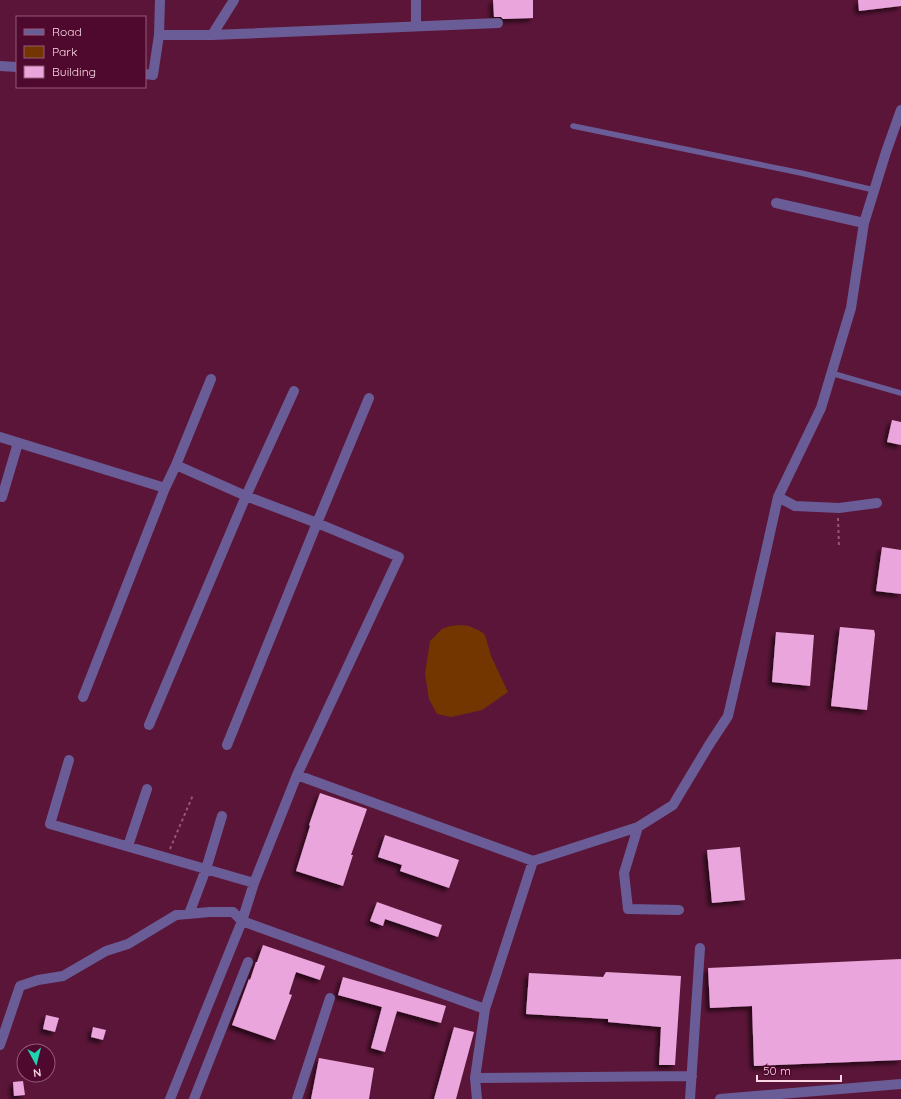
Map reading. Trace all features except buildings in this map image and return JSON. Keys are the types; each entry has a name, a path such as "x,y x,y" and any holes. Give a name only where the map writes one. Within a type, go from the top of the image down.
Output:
{"street":[{"path":"146,74 153,75 159,35 160,0"},
{"path":"212,35 234,0"},
{"path":"416,0 416,26"},
{"path":"159,35 212,35 498,23"},
{"path":"0,66 16,67"},
{"path":"297,775 533,861 638,827 672,805 728,716 778,497 821,408 851,308 864,223 901,110"},
{"path":"776,203 864,223"},
{"path":"83,697 165,488 211,379"},
{"path":"149,725 246,496 294,391"},
{"path":"227,745 317,522 370,398"},
{"path":"0,437 165,488"},
{"path":"2,497 18,443"},
{"path":"170,1099 242,921 254,883 297,775 399,557 317,522 246,496 176,465"},
{"path":"778,497 795,506 838,508 877,503"},
{"path":"69,760 50,824 254,883"},
{"path":"128,846 147,789"},
{"path":"189,914 206,869 222,816"},
{"path":"638,827 624,873 628,909 679,910"},
{"path":"477,1099 475,1078 485,1009 533,861"},
{"path":"0,1044 20,986 38,980 63,976 106,951 128,944 176,915 210,912 233,912 242,921 485,1009"},
{"path":"690,1099 700,948"},
{"path":"194,1099 248,962"},
{"path":"297,1099 330,998"},
{"path":"475,1078 692,1076"},
{"path":"720,1099 901,1084"}],"lane":[{"path":"573,126 801,173 874,190"},
{"path":"831,373 901,393"}],"path":[{"path":"838,508 839,547"},
{"path":"166,858 193,795"}],"green space":[{"path":"460,625 469,626 485,635 491,656 508,692 482,710 451,717 437,714 429,699 425,674 430,641 442,629"}]}
